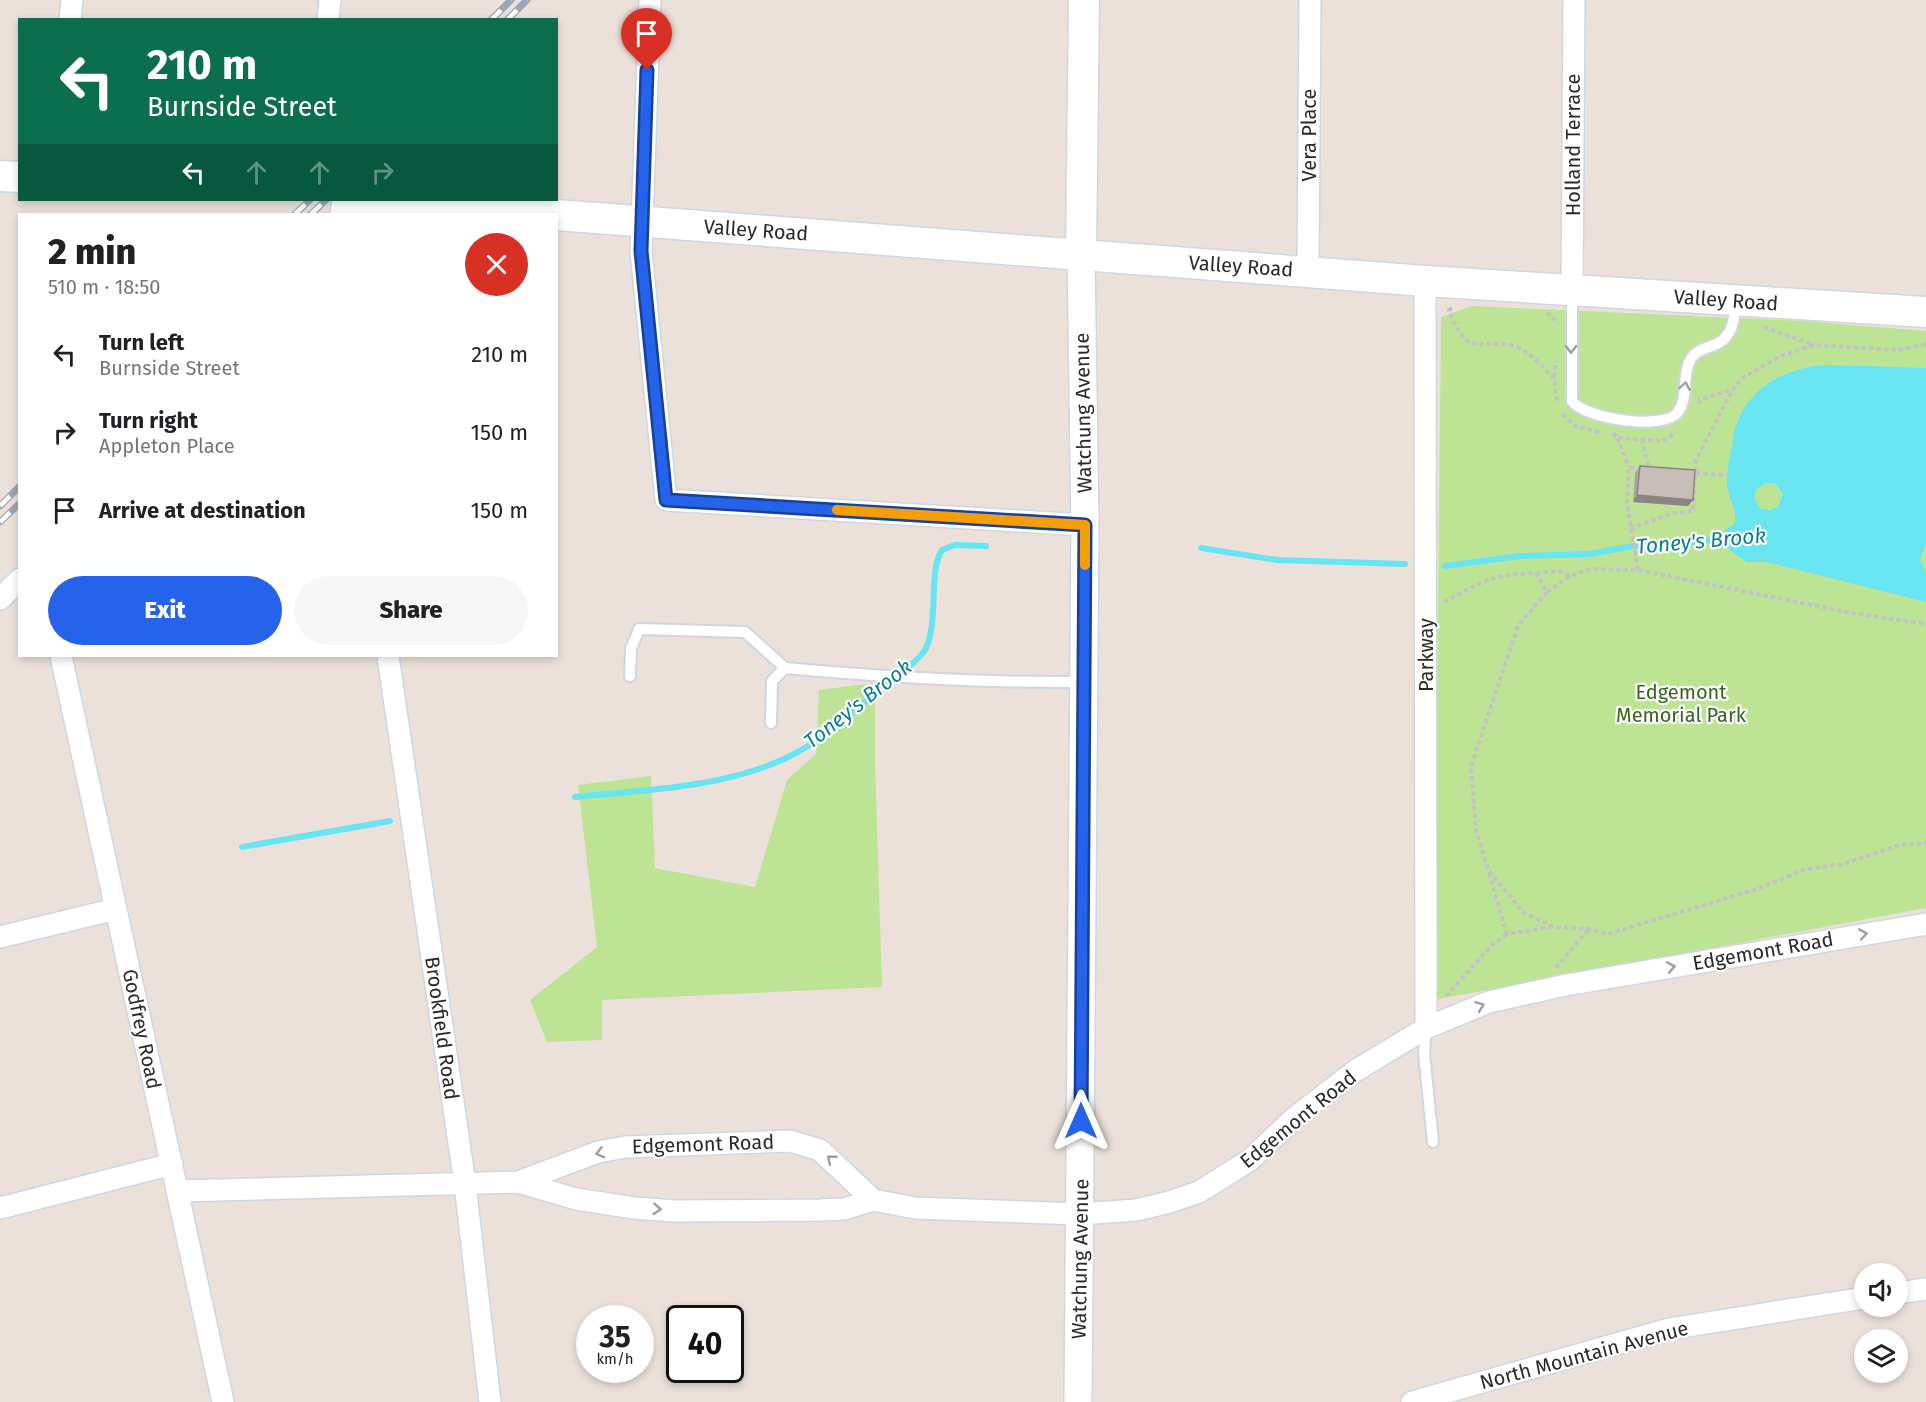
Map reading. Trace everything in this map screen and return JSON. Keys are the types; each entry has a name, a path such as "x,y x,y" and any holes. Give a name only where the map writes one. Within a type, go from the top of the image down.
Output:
{"main road":[{"name":"Watchung Avenue","path":"1080,254 1084,0"},
{"path":"0,176 18,177"},
{"name":"Valley Road","path":"371,201 529,213"},
{"name":"Valley Road","path":"558,215 1308,270 1425,281 1560,298 1734,300 1926,312"}],"street":[{"path":"70,18 72,0"},
{"path":"328,18 330,0"},
{"path":"650,0 641,251 666,500 1085,525"},
{"name":"Vera Place","path":"1308,270 1310,0"},
{"name":"Holland Terrace","path":"1560,298 1574,0"},
{"name":"Watchung Avenue","path":"1078,1402 1085,525 1080,254"},
{"name":"Parkway","path":"1425,281 1426,1028"},
{"path":"0,599 18,581"},
{"name":"Godfrey Road","path":"61,657 224,1402"},
{"name":"Brookfield Road","path":"388,657 465,1184 490,1402"},
{"path":"0,937 116,909"},
{"name":"Edgemont Road","path":"518,1182 576,1199 675,1210 844,1209 873,1200 915,1208 1080,1214 1136,1210 1199,1192 1250,1160 1293,1119 1355,1071 1426,1028 1489,1002 1527,993 1926,924"},
{"name":"Edgemont Road","path":"177,1191 518,1182 598,1152 625,1147 790,1140 806,1144 827,1155 873,1200"},
{"path":"0,1208 172,1164"},
{"path":"1908,1292 1926,1289"},
{"name":"North Mountain Avenue","path":"1412,1402 1669,1329 1854,1300"}],"lane":[{"path":"1560,298 1572,401 1577,408 1600,417 1656,422 1670,420 1681,408 1689,363 1694,355 1721,342 1728,335 1735,319 1734,300"},
{"path":"630,675 631,649 639,629 745,632 785,668 904,678 1083,682"},
{"path":"771,723 772,681 785,668"},
{"path":"1426,1028 1424,1053 1433,1142"}],"path":[{"path":"1557,334 1558,323 1547,313 1560,298"},
{"path":"1758,326 1814,345"},
{"path":"1554,378 1556,356"},
{"path":"1630,528 1674,513 1693,512 1696,460 1733,389"},
{"path":"1700,391 1700,400"},
{"path":"1617,438 1629,467 1627,503 1638,570"},
{"path":"1642,440 1649,469"},
{"path":"1629,467 1661,470"},
{"path":"1684,472 1723,475"},
{"path":"1507,934 1476,830 1471,766 1518,626 1547,592 1570,576 1590,569 1638,570 1852,613 1926,624"},
{"path":"1425,603 1444,602 1481,582 1504,574 1559,571 1570,576"},
{"path":"1536,573 1547,592"},
{"path":"1446,996 1492,945 1507,934 1554,927 1589,929 1607,934 1754,890 1803,870 1842,864 1901,845 1926,843"},
{"path":"1488,870 1524,913 1554,927"},
{"path":"1555,969 1589,929"}],"green space":[{"name":"Edgemont Memorial Park","path":"1472,306 1803,321 1926,331 1926,908 1434,1000 1441,317"},
{"path":"875,683 882,987 602,1000 602,1040 547,1042 530,1000 597,947 578,785 651,776 655,868 755,887 787,780 816,754 819,690"}],"water":[{"path":"1826,365 1926,368 1926,544 1920,559 1926,573 1926,602 1767,562 1747,562 1714,539 1735,523 1727,475 1735,428 1743,411 1751,399 1772,381 1797,370","holes":["1765,483 1775,483 1783,494 1778,507 1771,510 1761,509 1754,498 1756,490"]}],"building":[{"path":"1640,466 1695,470 1693,500 1637,495"}],"waterway":[{"name":"Toney's Brook","path":"1445,566 1520,556 1589,554 1644,544 1681,544 1721,538"},
{"name":"Toney's Brook","path":"575,797 710,782 762,768 799,752 845,719 911,665 926,648 932,624 935,570 942,550 955,545 986,546"},
{"name":"Toney's Brook","path":"1201,548 1277,560 1405,564"},
{"name":"Toney's Brook","path":"242,847 390,821"}],"railway":[{"path":"493,18 511,0"},
{"path":"509,18 527,0"},
{"path":"296,213 309,201"},
{"path":"312,213 325,201"},
{"path":"0,506 18,488"},
{"path":"0,522 18,505"}],"slow traffic":[{"path":"837,510 1085,525 1085,565"}],"route":[{"path":"647,70 641,251 666,500 1085,525 1081,1121"}]}
